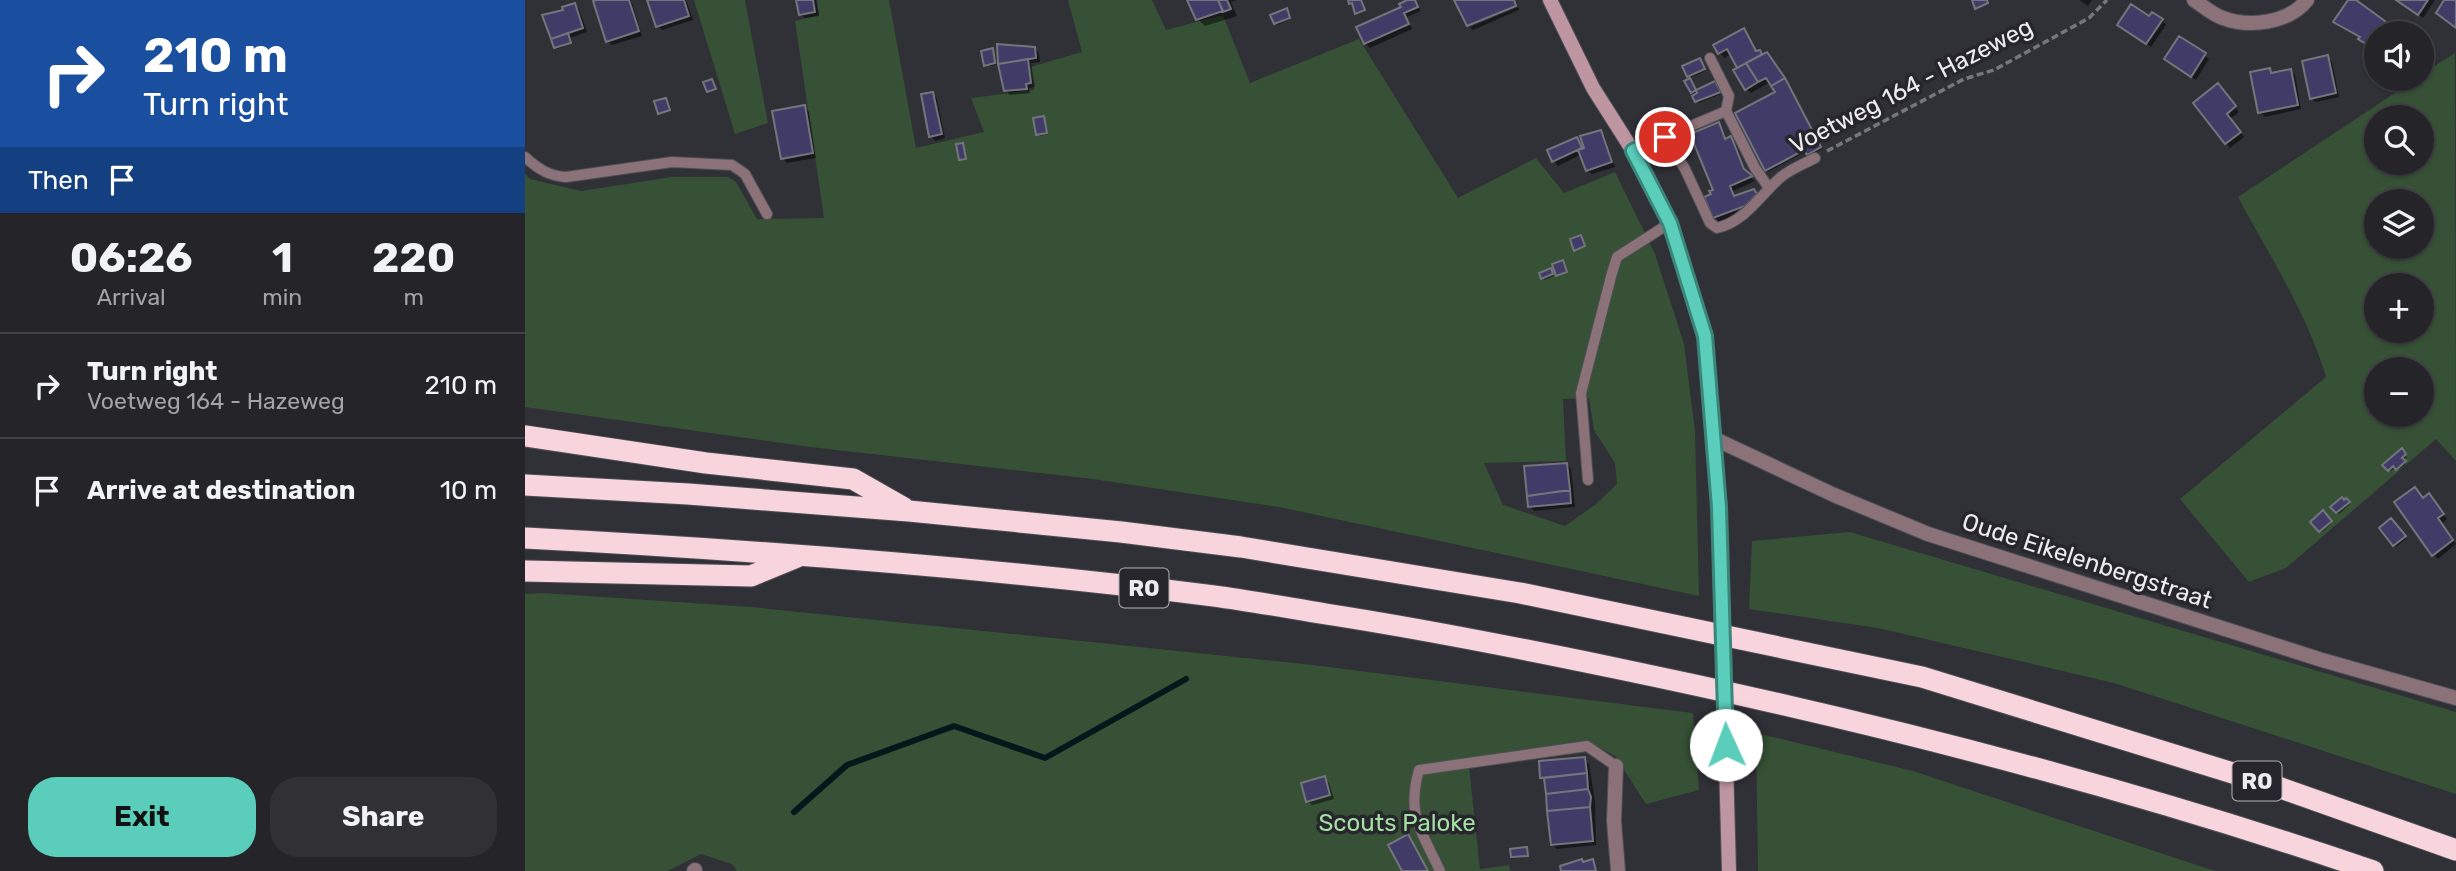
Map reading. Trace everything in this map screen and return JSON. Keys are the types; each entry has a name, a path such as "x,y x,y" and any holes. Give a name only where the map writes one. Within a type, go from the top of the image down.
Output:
{"highway":[{"path":"525,436 706,463 853,480 909,511"},
{"name":"R0","path":"525,485 909,511 1148,535 1520,593 1922,677 2278,787 2456,850"},
{"name":"R0","path":"525,538 802,555 1219,596 1483,640 1736,693 1945,742 2184,811 2370,870"},
{"path":"525,571 751,576 802,555"}],"street":[{"path":"1550,0 1593,88 1633,151 1670,223 1705,336 1719,507 1729,871"},
{"path":"2194,0 2223,18 2255,24 2281,17 2307,0"},
{"name":"Oude Eikelenbergstraat","path":"1715,439 1834,495 1928,534 2322,660 2456,698"},
{"path":"1616,766 1614,821 1618,871"}],"lane":[{"path":"1710,58 1729,96 1725,111 1755,168 1769,188"},
{"path":"1633,151 1725,111"},
{"name":"Voetweg 164 - Hazeweg","path":"1665,137 1685,169 1710,223 1717,228 1729,225 1753,207 1783,175 1815,158"},
{"path":"525,157 553,176 566,177 672,162 732,165 745,174 767,214"},
{"path":"1588,480 1581,393 1614,265 1617,257 1670,223"},
{"path":"1440,871 1413,812 1414,789 1419,770 1587,746 1616,766"}],"path":[{"name":"Voetweg 164 - Hazeweg","path":"1815,158 1901,110 1964,79 1994,70 2089,18 2107,0"}],"green space":[{"path":"694,0 745,0 768,123 735,134"},
{"path":"817,0 889,0 916,148 984,132 971,98 1034,90 1030,67 1082,52 1068,0 1152,0 1166,30 1223,15 1250,83 1359,39 1458,198 1536,158 1564,193 1615,172 1655,254 1684,344 1695,431 1699,596 1279,507 1093,479 810,447 525,407 525,174 530,179 581,191 672,177 728,177 736,182 757,219 824,218 795,21 819,15","holes":["1589,398 1594,430 1615,463 1617,484 1595,505 1565,526 1503,505 1484,463 1566,461 1563,399"]},
{"path":"2455,53 2456,461 2436,439 2286,568 2249,582 2180,499 2326,377 2298,307 2238,197 2364,113 2364,175 2434,175 2434,105 2377,105 2398,91 2434,91 2434,66"},
{"path":"1850,532 2456,712 2456,794 2114,683 1878,628 1749,609 1752,541"},
{"name":"Scouts Paloke","path":"525,594 751,607 1313,665 1693,713 1699,790 1646,804 1615,756 1586,740 1468,758 1480,869 1509,865 1510,871 737,871 732,864 701,854 668,871 525,871"},
{"path":"1756,733 1913,771 2215,871 1758,871"}],"building":[{"path":"629,0 639,31 606,42 593,1"},
{"path":"647,0 684,0 689,16 656,27"},
{"path":"796,0 813,0 815,12 799,15"},
{"path":"1187,0 1218,0 1223,11 1196,20"},
{"path":"1218,0 1227,0 1231,9 1223,12"},
{"path":"1348,0 1361,0 1365,10 1355,14 1352,3 1349,4"},
{"path":"1415,0 1418,7 1404,13 1409,24 1364,44 1356,27 1401,7 1399,4"},
{"path":"1454,0 1514,0 1516,6 1467,26"},
{"path":"1972,0 1987,0 1988,3 1975,9"},
{"path":"2348,0 2356,0 2385,21 2364,21 2364,43 2358,39 2360,37 2333,22"},
{"path":"2396,0 2428,0 2418,15"},
{"path":"2444,0 2456,0 2456,28 2436,13"},
{"path":"575,3 583,28 551,39 542,15 563,10 562,7"},
{"path":"2131,4 2149,16 2152,12 2163,19 2146,44 2117,25"},
{"path":"1287,8 1290,18 1274,24 1270,15"},
{"path":"1744,28 1756,51 1760,50 1762,54 1737,68 1727,49 1718,54 1713,45"},
{"path":"568,33 571,43 554,48 551,39"},
{"path":"2179,36 2206,53 2191,77 2164,59"},
{"path":"997,44 1035,47 1036,58 998,64"},
{"path":"993,48 995,63 984,66 981,51"},
{"path":"1767,52 1785,78 1771,86 1766,78 1758,82 1746,63"},
{"path":"2328,55 2336,93 2310,99 2302,61"},
{"path":"1700,58 1705,69 1687,77 1682,66"},
{"path":"1028,59 1031,83 1026,84 1027,89 1004,91 998,64"},
{"path":"1746,63 1758,82 1745,90 1733,70"},
{"path":"2270,68 2271,73 2291,69 2298,105 2258,113 2250,72"},
{"path":"1690,78 1696,90 1691,93 1684,81"},
{"path":"1785,78 1821,147 1807,155 1804,150 1765,171 1735,113 1775,92 1771,86"},
{"path":"712,79 716,89 707,92 703,82"},
{"path":"1715,81 1721,92 1695,102 1692,96 1697,93 1696,90"},
{"path":"2218,83 2236,106 2227,114 2241,132 2225,144 2193,103"},
{"path":"933,92 942,134 929,137 921,94"},
{"path":"666,98 670,110 658,114 654,101"},
{"path":"805,105 813,153 781,159 772,111"},
{"path":"1044,116 1047,133 1036,135 1033,118"},
{"path":"1719,122 1725,139 1731,136 1744,169 1753,176 1730,186 1734,196 1754,189 1757,194 1745,206 1713,218 1704,197 1713,190 1690,134"},
{"path":"1601,130 1612,162 1586,171 1578,150 1584,148 1580,136"},
{"path":"1577,137 1582,148 1552,162 1547,150"},
{"path":"963,143 966,159 959,160 956,144"},
{"path":"1581,235 1585,246 1574,251 1570,239"},
{"path":"1563,260 1567,272 1556,276 1552,264"},
{"path":"1551,268 1553,274 1541,279 1539,273"},
{"path":"2402,448 2406,454 2402,458 2406,461 2396,470 2393,466 2388,471 2382,465"},
{"path":"1567,463 1570,490 1527,496 1524,466"},
{"path":"2415,487 2423,498 2429,493 2444,514 2438,518 2453,540 2432,556 2394,502"},
{"path":"1570,490 1571,503 1528,507 1527,496"},
{"path":"2342,497 2350,502 2336,513 2330,507"},
{"path":"2323,510 2332,521 2319,532 2310,522"},
{"path":"2391,518 2406,536 2393,546 2379,528"},
{"path":"1585,757 1587,773 1540,778 1539,761"},
{"path":"1587,773 1588,789 1546,794 1544,778"},
{"path":"1325,776 1330,795 1306,802 1301,783"},
{"path":"1588,789 1590,807 1547,811 1546,794"},
{"path":"1590,807 1593,841 1551,845 1547,811"},
{"path":"1408,834 1428,871 1402,871 1388,845"},
{"path":"1527,847 1528,856 1511,857 1510,849"},
{"path":"1582,859 1583,862 1593,859 1596,871 1561,871 1560,866"}],"waterway":[{"path":"794,812 847,765 954,726 1045,758 1186,679"}],"route":[{"path":"1665,137 1633,151 1670,223 1705,336 1719,507 1726,745"}]}
